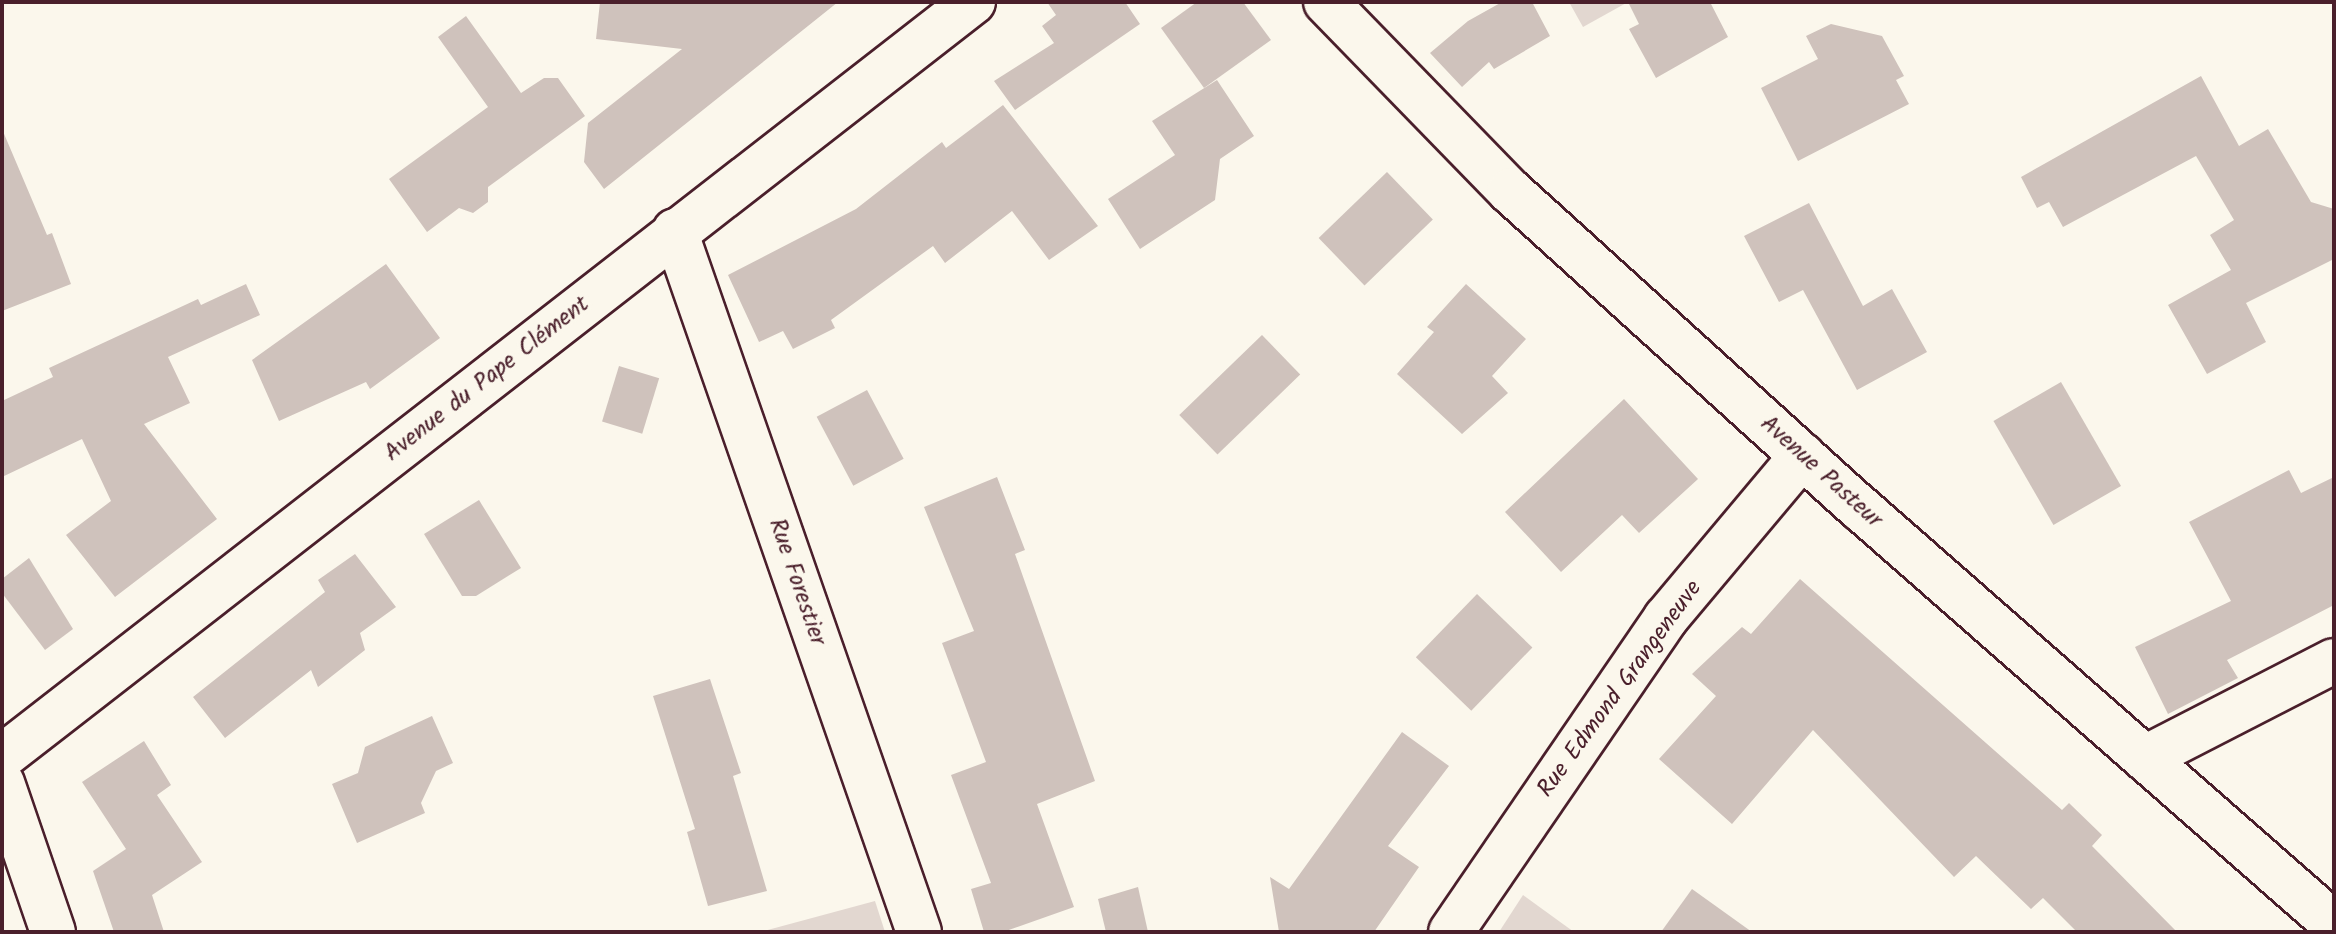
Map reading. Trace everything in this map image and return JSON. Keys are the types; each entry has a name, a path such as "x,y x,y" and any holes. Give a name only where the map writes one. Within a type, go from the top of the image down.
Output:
{"street":[{"name":"Avenue du Pape Clément","path":"2,757 973,2"},
{"name":"Avenue Pasteur","path":"1326,2 1510,191 1802,456 2334,924"},
{"name":"Rue Forestier","path":"675,231 919,932"},
{"name":"Rue Edmond Grangeneuve","path":"1451,932 1666,618 1802,456"},
{"path":"2145,758 2334,661"},
{"path":"2,783 53,932"}],"shaded area":[{"path":"1569,2 1628,2 1583,27"},
{"path":"1523,895 1574,932 1499,932"},
{"path":"875,901 885,932 760,932"}],"building":[{"path":"600,2 838,2 604,189 584,162 588,123 682,49 596,39"},
{"path":"1047,2 1125,2 1140,24 1015,110 994,81 1054,43 1042,26 1056,15"},
{"path":"1197,2 1243,2 1271,40 1204,88 1161,28"},
{"path":"1502,2 1532,2 1550,36 1494,69 1489,62 1462,87 1430,53 1468,21"},
{"path":"1628,2 1710,2 1728,37 1656,78 1629,29 1639,24"},
{"path":"466,16 521,93 544,78 558,78 585,116 488,187 488,202 473,213 459,208 427,232 389,179 488,107 438,37"},
{"path":"1831,24 1882,36 1904,76 1896,80 1909,104 1798,161 1761,88 1818,59 1806,36"},
{"path":"2201,76 2239,146 2268,129 2311,202 2334,209 2334,259 2246,303 2266,342 2207,374 2168,305 2231,270 2210,235 2234,220 2196,156 2063,227 2049,202 2037,208 2021,177"},
{"path":"1217,80 1254,136 1220,159 1215,200 1140,249 1108,199 1175,155 1152,121"},
{"path":"1003,105 1098,226 1049,260 1012,211 945,263 933,246 831,320 835,328 793,349 783,331 759,342 728,275 856,209 942,142 946,148"},
{"path":"2,129 47,235 52,233 71,284 2,311"},
{"path":"1387,172 1433,219 1365,285 1319,238"},
{"path":"1809,203 1863,306 1892,289 1927,352 1857,390 1803,290 1779,302 1744,236"},
{"path":"386,264 440,338 370,389 366,382 279,421 252,360"},
{"path":"246,284 260,315 168,357 190,403 144,424 217,519 115,597 66,535 111,501 82,439 2,477 2,401 53,377 49,368 198,299 201,305"},
{"path":"1466,284 1526,339 1492,376 1508,393 1462,434 1397,374 1434,332 1427,327"},
{"path":"1262,335 1300,375 1217,454 1179,415"},
{"path":"619,366 659,378 642,434 602,421"},
{"path":"2061,382 2121,486 2053,525 1993,421"},
{"path":"867,390 904,459 853,486 817,417"},
{"path":"1624,399 1698,479 1639,533 1622,515 1561,572 1505,512"},
{"path":"2289,470 2301,493 2334,477 2334,605 2227,660 2238,678 2168,714 2135,647 2231,601 2189,522"},
{"path":"997,477 1025,550 1015,554 1095,781 1037,804 1074,907 1003,932 984,932 971,889 991,883 951,775 986,762 942,643 974,631 924,507"},
{"path":"479,500 521,568 476,596 462,596 424,534"},
{"path":"355,554 396,607 360,633 365,650 318,687 311,670 225,738 193,697 325,592 318,580"},
{"path":"29,558 73,629 45,650 2,593 2,579"},
{"path":"1800,579 2062,810 2069,803 2102,835 2092,846 2177,932 2077,932 2043,898 2031,909 1976,856 1954,877 1813,730 1732,824 1659,759 1716,696 1692,674 1742,627 1751,634"},
{"path":"1477,594 1532,647 1471,711 1416,657"},
{"path":"710,679 741,773 733,776 767,891 708,906 687,832 695,829 653,696"},
{"path":"432,716 453,763 436,771 421,803 425,813 357,843 332,784 358,773 365,747"},
{"path":"1402,732 1449,766 1388,846 1419,867 1374,932 1279,932 1270,877 1289,889"},
{"path":"144,741 171,785 157,795 202,862 152,895 164,932 114,932 93,871 126,849 82,782"},
{"path":"1138,887 1148,932 1106,932 1098,899"},
{"path":"1692,889 1752,932 1661,932"}]}
